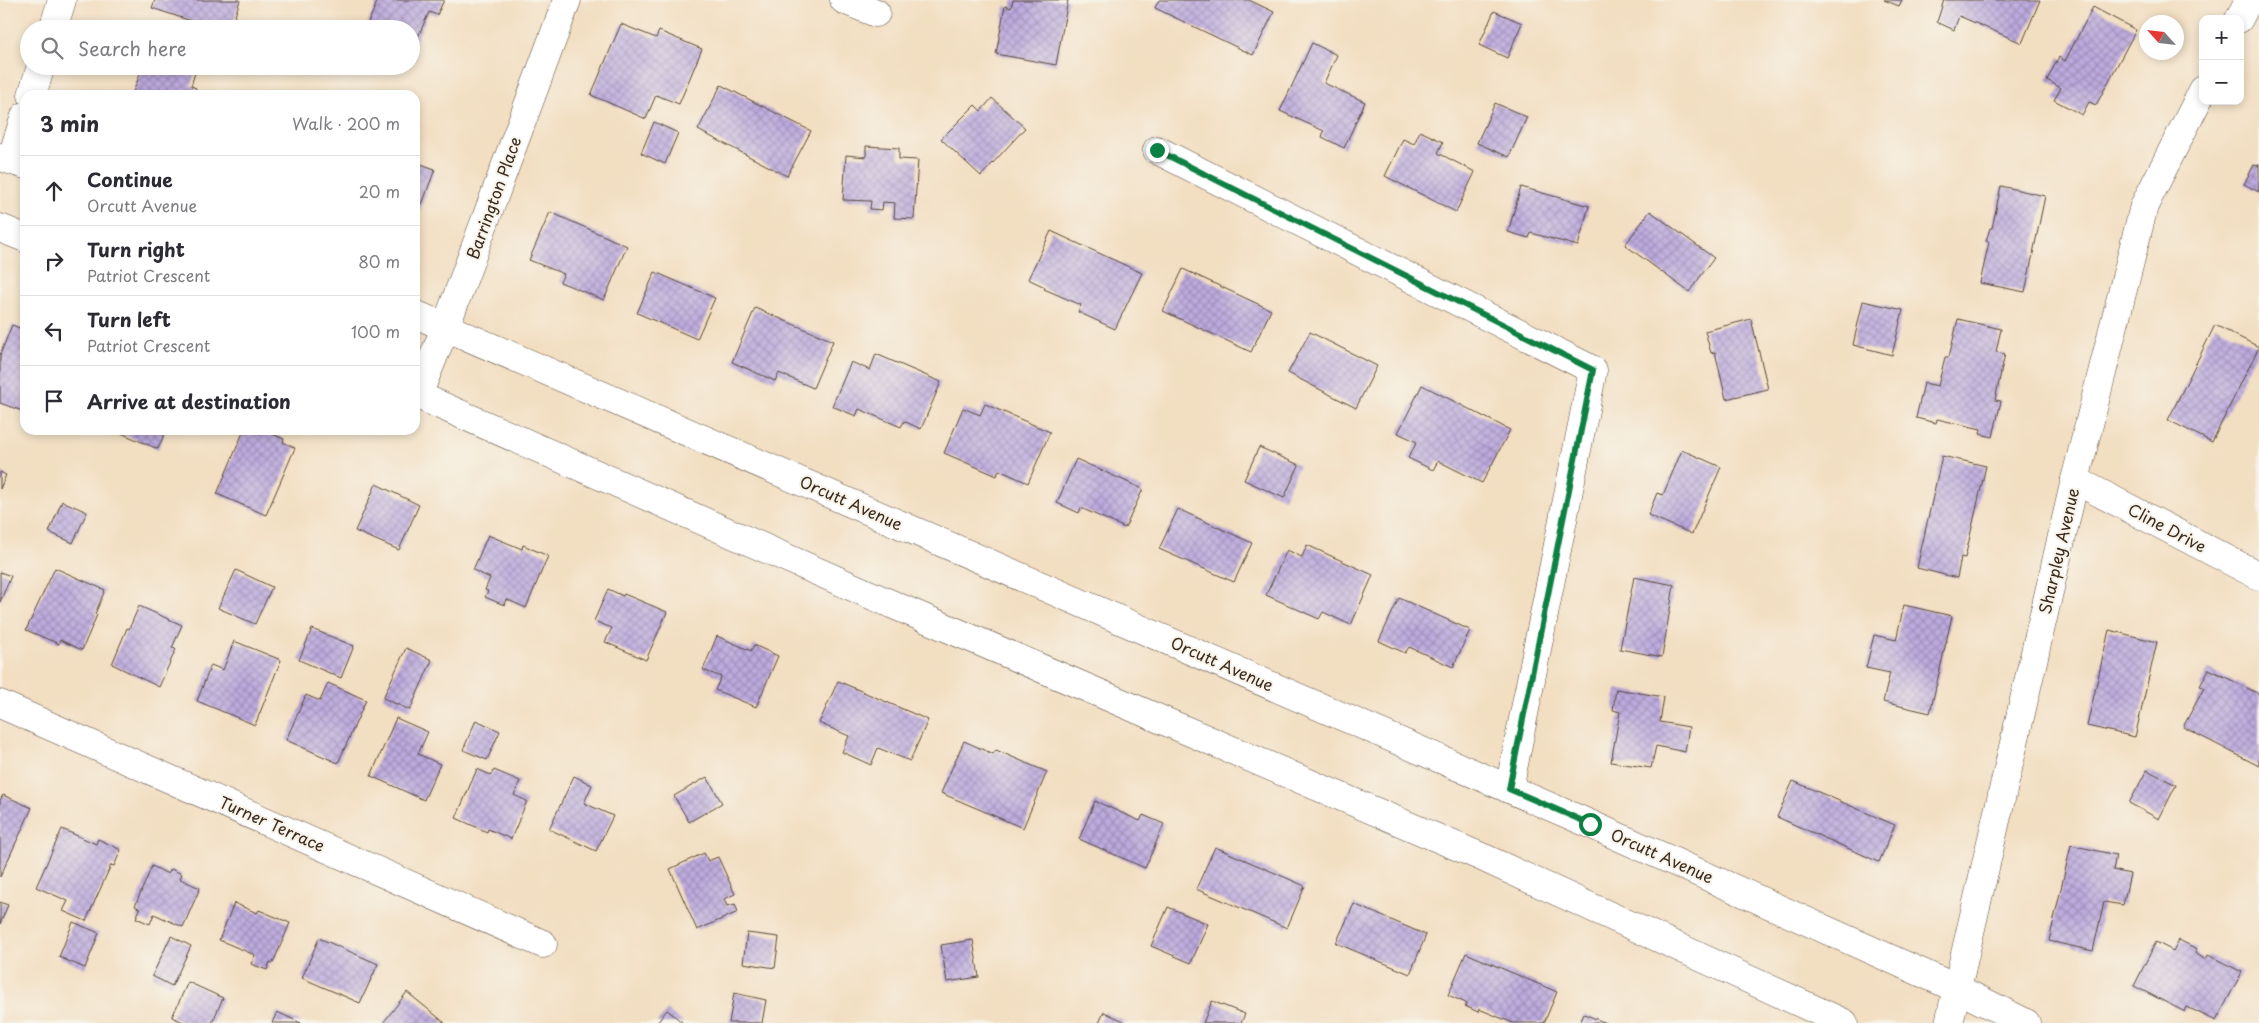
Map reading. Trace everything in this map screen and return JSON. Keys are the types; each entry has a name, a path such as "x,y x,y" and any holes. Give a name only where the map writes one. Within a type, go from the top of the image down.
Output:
{"main road":[{"path":"55,20 62,0"},
{"name":"Barrington Place","path":"420,385 446,326 567,0"},
{"path":"844,0 876,13"},
{"path":"2241,15 2249,0"},
{"path":"34,90 38,75"},
{"name":"Sharpley Avenue","path":"1949,1023 2076,480 2144,206 2199,98"},
{"path":"12,160 20,133"},
{"path":"1157,150 1593,370 1509,789"},
{"path":"0,228 20,236"},
{"name":"Orcutt Avenue","path":"420,316 1509,789 1958,989 2026,1023"},
{"path":"420,396 882,600 1484,858 1844,1023"},
{"name":"Cline Drive","path":"2076,480 2259,576"},
{"name":"Turner Terrace","path":"0,704 543,944"}],"building":[{"path":"155,0 240,0 234,20 188,20 152,8"},
{"path":"378,0 444,0 437,15 429,12 420,32 420,20 369,20"},
{"path":"1013,0 1068,0 1056,65 996,54 1005,6 1011,8"},
{"path":"1159,0 1249,0 1274,12 1253,55 1155,8"},
{"path":"1884,0 1902,0 1899,6"},
{"path":"1944,0 2040,0 2022,43 1959,16 1954,30 1937,22"},
{"path":"2093,7 2136,30 2096,105 2089,102 2082,115 2054,100 2061,88 2047,80 2059,57 2065,61"},
{"path":"1494,11 1522,23 1507,58 1479,45"},
{"path":"621,24 656,38 659,31 702,49 679,104 656,95 646,119 591,95"},
{"path":"1312,43 1337,55 1324,83 1365,102 1344,148 1322,137 1324,131 1280,111"},
{"path":"140,75 194,75 191,86 196,88 195,90 134,90"},
{"path":"721,85 811,131 787,176 698,130"},
{"path":"992,98 1025,128 981,176 941,139 975,105 981,111"},
{"path":"1495,103 1527,117 1509,157 1477,143"},
{"path":"654,122 678,133 665,164 641,153"},
{"path":"1420,131 1443,142 1438,153 1475,172 1456,212 1385,176 1403,139 1414,144"},
{"path":"866,146 899,148 899,159 918,160 914,219 894,218 895,203 883,202 882,210 870,209 871,201 843,200 846,155 866,157"},
{"path":"420,164 435,169 420,210"},
{"path":"2259,164 2259,192 2244,184 2254,165 2258,166"},
{"path":"2001,186 2045,196 2025,292 1980,283 1989,242 1986,241 1990,228 1992,228"},
{"path":"1521,187 1589,206 1578,246 1531,233 1529,238 1508,232"},
{"path":"1650,211 1714,258 1689,292 1625,245"},
{"path":"550,212 627,246 604,300 560,282 564,274 529,260"},
{"path":"1051,231 1142,273 1115,329 1078,312 1081,305 1044,289 1045,287 1028,279"},
{"path":"1183,269 1271,310 1251,352 1163,311"},
{"path":"655,272 715,298 697,339 637,313"},
{"path":"1863,301 1903,310 1892,355 1853,345"},
{"path":"755,308 833,341 813,388 779,373 775,381 732,362"},
{"path":"1751,319 1768,389 1726,399 1715,352 1711,353 1705,331"},
{"path":"1958,319 2001,329 1996,352 2005,354 1995,400 2001,401 1993,437 1980,434 1981,429 1937,419 1936,423 1916,418 1924,383 1938,386 1945,357 1949,357"},
{"path":"12,325 20,328 20,410 0,403 0,355"},
{"path":"2215,325 2259,347 2212,442 2168,420"},
{"path":"1310,332 1377,366 1356,408 1288,373"},
{"path":"876,354 941,382 921,429 904,421 901,427 859,409 856,416 832,406 851,362 870,370"},
{"path":"1422,385 1510,430 1482,483 1438,461 1433,470 1408,458 1417,442 1398,433"},
{"path":"985,404 1050,432 1028,483 999,470 997,476 944,453 963,408 980,415"},
{"path":"126,435 164,435 158,449"},
{"path":"242,435 275,435 284,439 283,442 295,448 266,515 217,494"},
{"path":"1259,447 1299,465 1284,498 1244,480"},
{"path":"1682,450 1721,467 1692,534 1648,515 1657,493 1663,495"},
{"path":"1942,456 1986,466 1965,558 1961,557 1957,578 1917,568"},
{"path":"1076,459 1143,489 1125,528 1081,508 1079,513 1057,503"},
{"path":"0,472 6,475 0,489"},
{"path":"376,484 419,505 399,550 355,531"},
{"path":"62,501 87,512 73,543 49,532"},
{"path":"1178,509 1252,543 1234,582 1159,549"},
{"path":"488,535 522,549 523,545 548,556 526,608 506,599 504,605 485,597 488,591 485,590 490,578 473,570"},
{"path":"1307,545 1373,575 1351,625 1323,612 1319,619 1266,595 1287,550 1302,557"},
{"path":"55,568 105,590 82,650 60,640 59,644 26,630"},
{"path":"236,570 272,587 255,624 218,608"},
{"path":"0,572 11,576 0,602"},
{"path":"1634,577 1674,585 1662,657 1620,649"},
{"path":"608,589 667,612 646,660 605,642 612,628 594,621"},
{"path":"1399,598 1470,630 1453,667 1409,647 1405,653 1379,641"},
{"path":"1904,605 1952,616 1930,713 1883,702 1890,673 1866,668 1874,635 1896,640"},
{"path":"139,606 182,625 172,648 176,649 159,687 112,664 127,628 129,629"},
{"path":"312,629 354,646 341,678 299,660"},
{"path":"2109,630 2157,642 2135,737 2087,726"},
{"path":"717,636 751,651 754,645 778,656 756,707 715,690 721,677 703,670"},
{"path":"234,641 281,660 255,725 197,701 211,665 223,670"},
{"path":"406,648 432,660 410,710 383,698"},
{"path":"2209,669 2259,694 2259,766 2183,727 2204,688 2200,686"},
{"path":"838,681 928,720 910,761 878,748 871,765 842,752 849,736 819,723"},
{"path":"328,683 366,700 338,763 286,740 306,695 320,701"},
{"path":"1616,689 1664,697 1660,722 1689,727 1685,752 1656,746 1651,768 1611,762 1620,712 1613,710"},
{"path":"396,718 428,732 418,754 440,764 424,800 371,776"},
{"path":"476,720 500,731 487,760 463,750"},
{"path":"964,741 993,754 996,750 1047,772 1023,828 941,793"},
{"path":"477,769 491,775 494,770 520,781 514,795 527,801 511,839 488,829 487,832 456,818"},
{"path":"2147,770 2176,785 2159,819 2129,803"},
{"path":"574,776 592,785 584,803 613,816 596,851 549,829"},
{"path":"707,777 722,803 689,822 674,796"},
{"path":"1793,781 1895,825 1879,862 1777,817"},
{"path":"3,795 32,808 0,877 0,800"},
{"path":"1095,801 1140,821 1143,815 1164,824 1145,868 1079,839"},
{"path":"62,829 96,844 98,839 121,850 114,866 111,865 86,921 63,911 68,901 36,887"},
{"path":"2071,845 2116,855 2113,870 2130,874 2123,905 2104,902 2093,951 2049,941"},
{"path":"1215,847 1305,886 1287,928 1196,889"},
{"path":"704,853 708,861 718,857 735,894 724,899 727,906 735,904 738,912 697,930 670,869"},
{"path":"152,866 168,874 171,869 182,874 180,879 200,888 183,927 154,914 150,924 136,918 140,909 135,906"},
{"path":"0,902 8,905 0,924"},
{"path":"234,903 257,913 259,910 290,923 273,963 270,962 267,970 251,964 255,955 219,940"},
{"path":"1354,904 1426,935 1410,974 1336,943"},
{"path":"1168,907 1208,924 1191,963 1151,946"},
{"path":"73,922 99,933 85,968 59,957"},
{"path":"747,933 779,937 775,968 743,963"},
{"path":"171,936 191,946 172,986 152,976"},
{"path":"319,938 378,964 360,1003 302,978"},
{"path":"973,940 979,977 947,982 941,945"},
{"path":"2179,940 2197,949 2195,953 2206,960 2208,955 2242,972 2216,1021 2187,1007 2185,1012 2134,986 2156,942 2173,951"},
{"path":"1466,953 1557,992 1544,1023 1513,1023 1479,1009 1478,1012 1465,1006 1466,1003 1448,995"},
{"path":"188,982 223,998 212,1023 185,1023 172,1017"},
{"path":"407,992 445,1023 383,1023"},
{"path":"734,993 766,1000 762,1023 729,1023"},
{"path":"1212,1001 1245,1014 1241,1023 1203,1023"},
{"path":"667,1010 671,1013 683,1023 657,1023"},
{"path":"277,1012 301,1023 272,1023"},
{"path":"1104,1012 1128,1023 1099,1023"},
{"path":"1584,1014 1606,1023 1580,1023"}],"route":[{"path":"1157,150 1593,370 1509,789 1590,824"}]}
